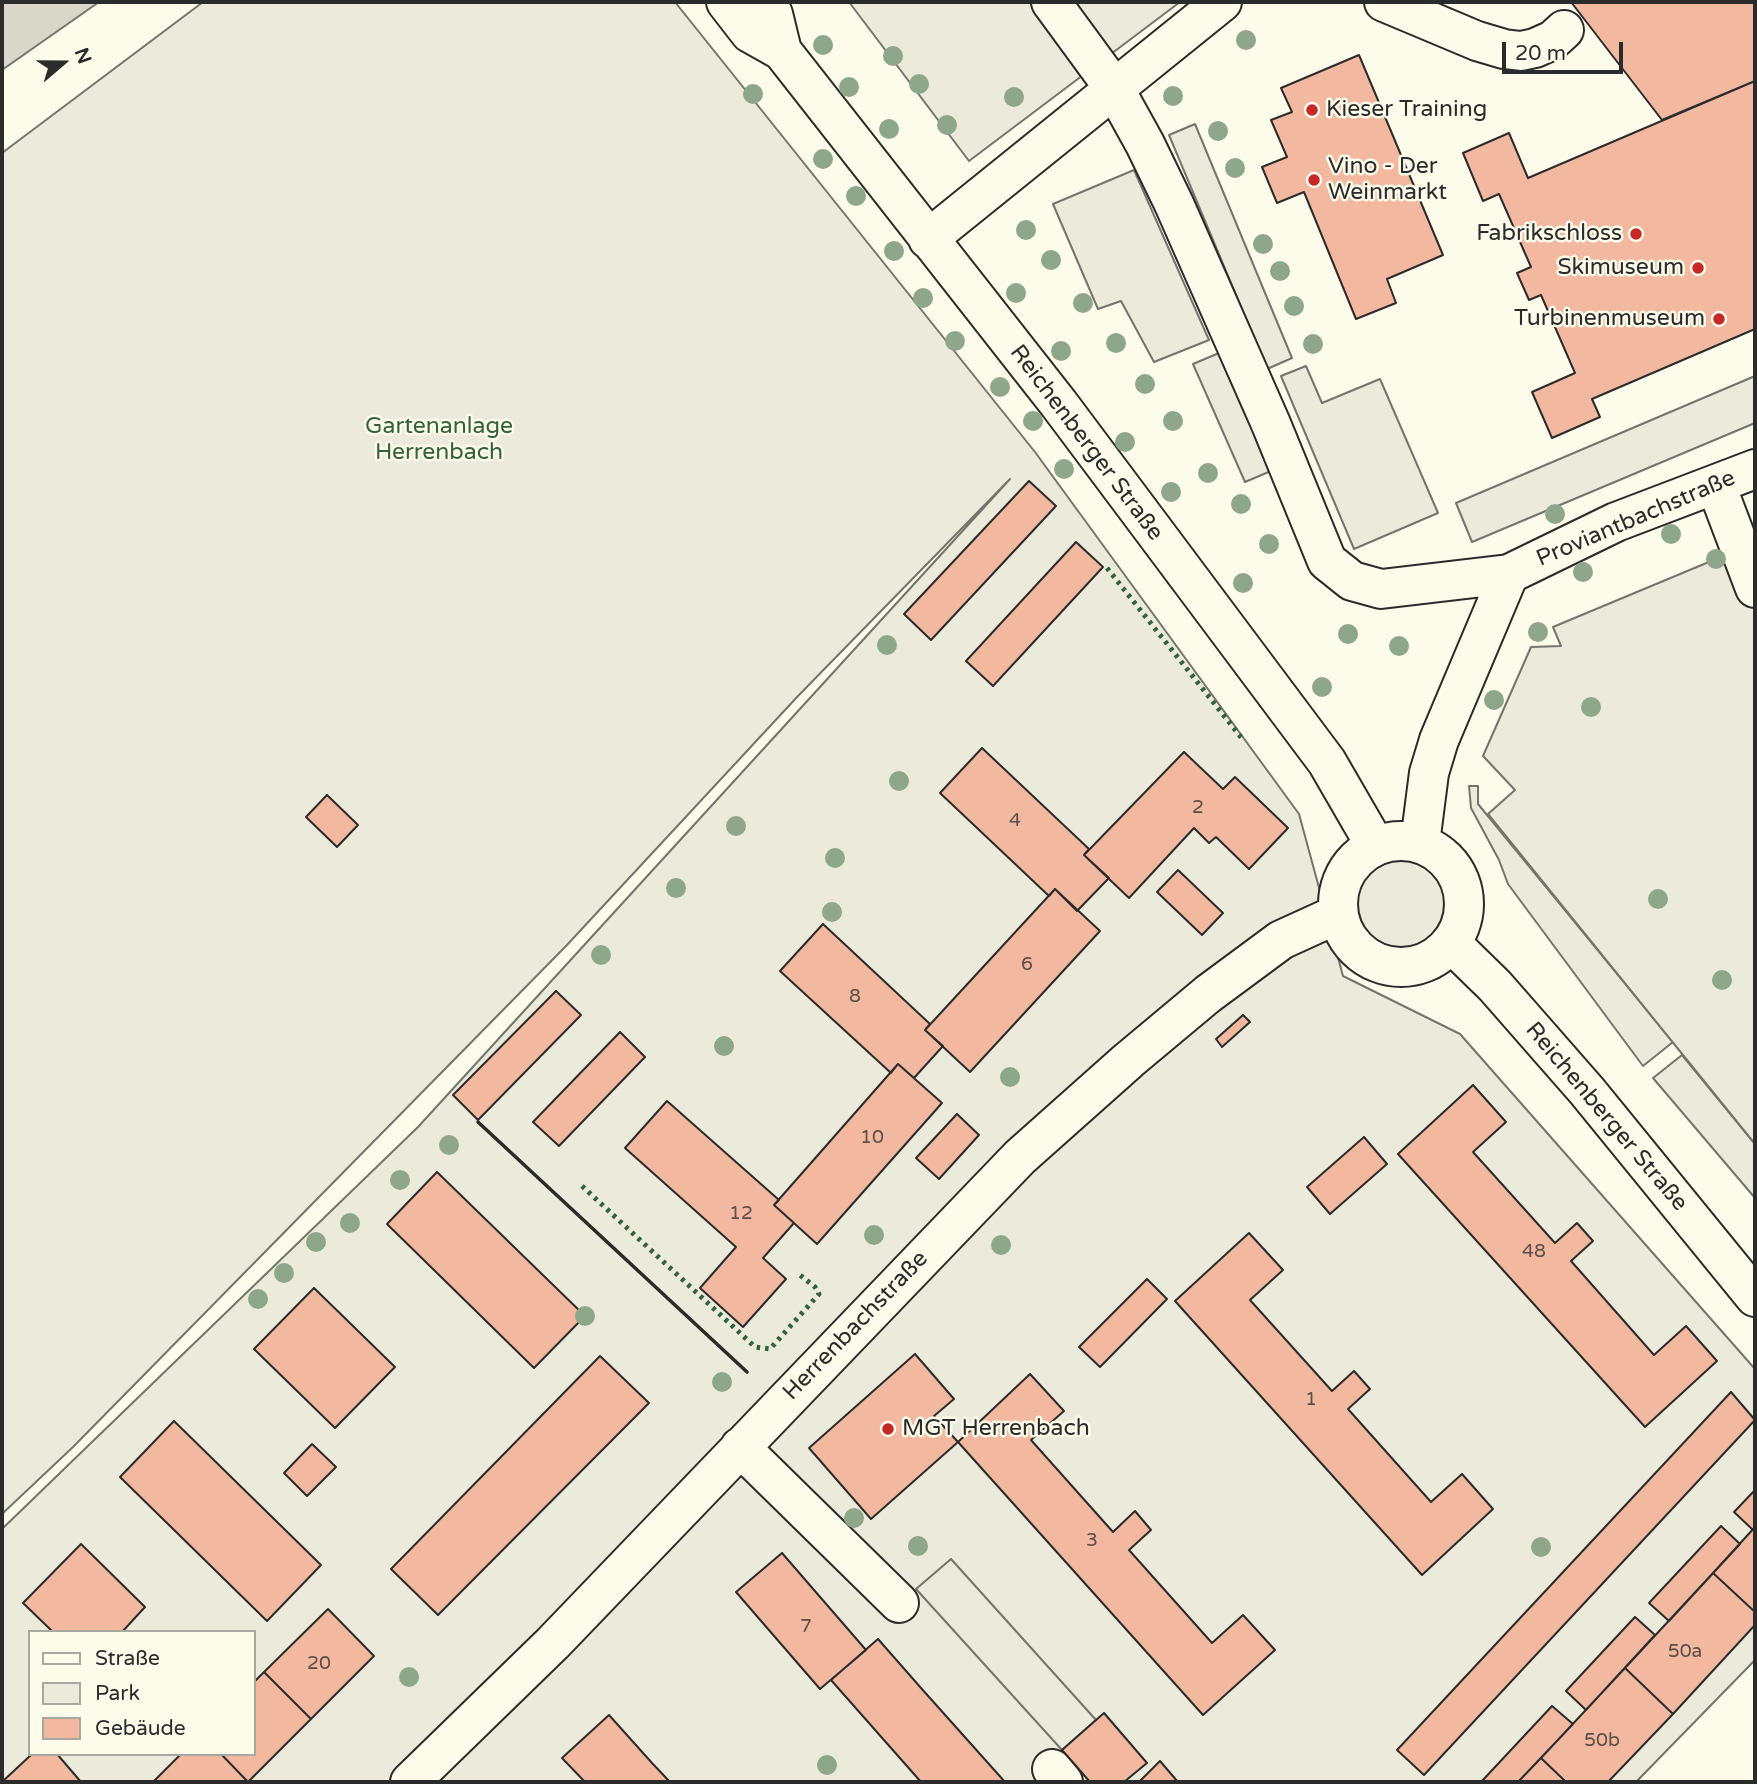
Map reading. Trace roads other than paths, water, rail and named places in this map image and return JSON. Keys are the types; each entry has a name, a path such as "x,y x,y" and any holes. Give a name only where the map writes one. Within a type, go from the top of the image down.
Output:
{"street":[{"name":"Reichenberger Straße","path":"726,2 750,33 782,51 1059,404 1327,762 1375,845"},
{"name":"Reichenberger Straße","path":"764,2 773,14 782,51"},
{"path":"1051,2 1114,88 1145,144 1271,424 1327,561 1352,581 1381,589 1509,574"},
{"path":"928,239 1222,2"},
{"path":"1384,2 1477,41 1504,49 1521,51 1535,48 1553,40 1564,30"},
{"name":"Proviantbachstraße","path":"1420,843 1429,773 1439,740 1509,574 1616,522 1755,469"},
{"path":"1716,485 1755,588"},
{"path":"1409,840 1420,843 1443,857 1456,873 1463,891 1464,912 1451,943 1428,962 1405,967 1382,965 1362,954 1346,936 1338,914 1338,893 1345,874 1357,857 1375,845 1409,840"},
{"name":"Herrenbachstraße","path":"411,1782 553,1643 1020,1157 1129,1060 1223,983 1280,940 1338,914"},
{"name":"Reichenberger Straße","path":"1451,943 1495,986 1587,1091 1755,1297"},
{"path":"740,1447 899,1603"}],"place":[{"name":"Kieser Training","path":"1312,110"},
{"name":"Vino - Der Weinmarkt","path":"1314,180"},
{"name":"Fabrikschloss","path":"1636,234"},
{"name":"Skimuseum","path":"1698,268"},
{"name":"Turbinenmuseum","path":"1719,319"},
{"name":"MGT Herrenbach","path":"888,1429"}],"park label":[{"name":"Gartenanlage Herrenbach","path":"439,440"}]}
